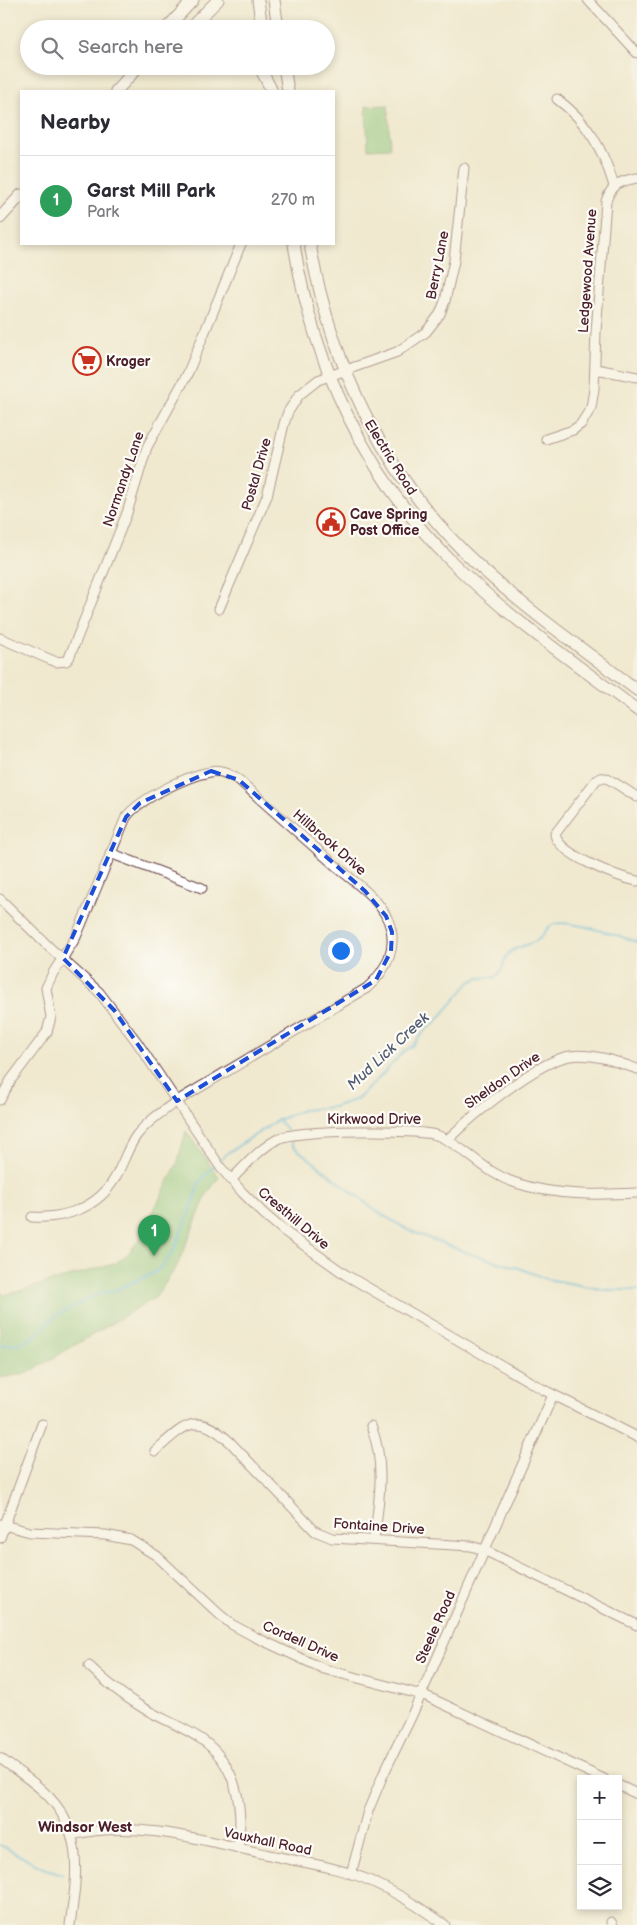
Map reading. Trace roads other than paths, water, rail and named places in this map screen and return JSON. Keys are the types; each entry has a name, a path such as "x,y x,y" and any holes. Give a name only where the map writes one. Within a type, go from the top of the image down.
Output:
{"main road":[{"path":"174,20 193,0"},
{"path":"198,20 218,0"},
{"path":"258,0 261,20"},
{"path":"274,0 277,20"},
{"path":"117,90 131,75"},
{"path":"263,75 271,90"},
{"path":"269,75 271,90"},
{"path":"285,75 288,90"},
{"path":"0,218 20,196"},
{"name":"Electric Road","path":"294,245 306,304 330,376 354,427 387,483 409,513 449,560 497,603 637,710"},
{"name":"Electric Road","path":"310,245 323,305 345,370 361,407 399,471 418,498 457,544 506,590 637,690"}],"street":[{"path":"588,0 637,52"},
{"path":"557,99 576,116 595,138 607,162 614,186 624,180 637,178"},
{"name":"Berry Lane","path":"345,370 397,352 426,332 440,314 445,301 454,261 464,168"},
{"name":"Ledgewood Avenue","path":"546,439 573,430 587,417 591,408 596,369 596,332 605,211 609,191 614,186"},
{"name":"Normandy Lane","path":"0,638 56,662 66,661 69,658 127,513 147,447 187,375 240,245"},
{"path":"596,369 637,377"},
{"name":"Postal Drive","path":"219,609 267,496 288,412 299,395 308,387 345,370"},
{"name":"Hillbrook Drive","path":"0,1100 11,1080 47,1032 51,1017 46,988 76,937 126,817 140,803 174,785 210,771 229,774 239,780 365,891 386,916 392,932 391,950 387,963 376,980 367,988 160,1113 137,1136 114,1180 95,1200 72,1213 58,1216 32,1217"},
{"path":"637,797 608,779 597,779 556,834 558,842 600,870 637,881"},
{"path":"110,853 202,888"},
{"name":"Cresthill Drive","path":"0,899 99,992 138,1042 221,1168 271,1220 346,1275 553,1394 637,1437"},
{"name":"Sheldon Drive","path":"447,1140 462,1125 496,1098 539,1068 557,1059 569,1056 596,1056 637,1069"},
{"name":"Kirkwood Drive","path":"231,1180 272,1143 292,1135 313,1132 413,1131 437,1135 447,1140 478,1164 515,1183 540,1189 592,1195 637,1193"},
{"name":"Steele Road","path":"351,1874 368,1812 383,1775 421,1694 553,1394"},
{"path":"0,1538 2,1525 42,1424"},
{"name":"Fontaine Drive","path":"155,1451 179,1431 190,1426 203,1424 210,1426 217,1429 230,1442 315,1531 332,1538 472,1546 484,1550 637,1625"},
{"path":"371,1426 380,1462 374,1540"},
{"name":"Cordell Drive","path":"2,1525 30,1532 105,1535 130,1540 157,1556 231,1624 255,1637 324,1669 421,1694 595,1775"},
{"path":"89,1666 125,1696 201,1739 218,1754 231,1775 239,1802 240,1832 238,1848"},
{"path":"0,1758 52,1799 61,1811 72,1835 77,1864 70,1925"},
{"path":"622,1787 637,1794"},
{"name":"Vauxhall Road","path":"72,1835 97,1830 137,1829 238,1848 351,1874 401,1896 445,1925"}],"waterway":[{"name":"Mud Lick Creek","path":"220,1160 226,1154 278,1120 303,1110 333,1107 357,1099 404,1051 412,1046 426,1029 435,1023 470,982 479,978 496,977 511,951 539,939 552,925 558,923 580,926 607,932 637,942"},
{"path":"278,1120 287,1130"},
{"path":"292,1142 293,1146 376,1211 410,1231 471,1254 519,1268 547,1279 606,1290 637,1290"},
{"name":"Mud Lick Creek","path":"0,1345 18,1344 36,1335 55,1316 101,1293 111,1292 154,1273 172,1254 191,1209 199,1182 216,1164"},
{"path":"0,1845 43,1868 63,1874"}],"place":[{"name":"Kroger","path":"87,361"},
{"name":"Cave Spring Post Office","path":"331,522"},
{"name":"Garst Mill Park","path":"154,1256"}],"district":[{"name":"Windsor West","path":"85,1827"}]}
